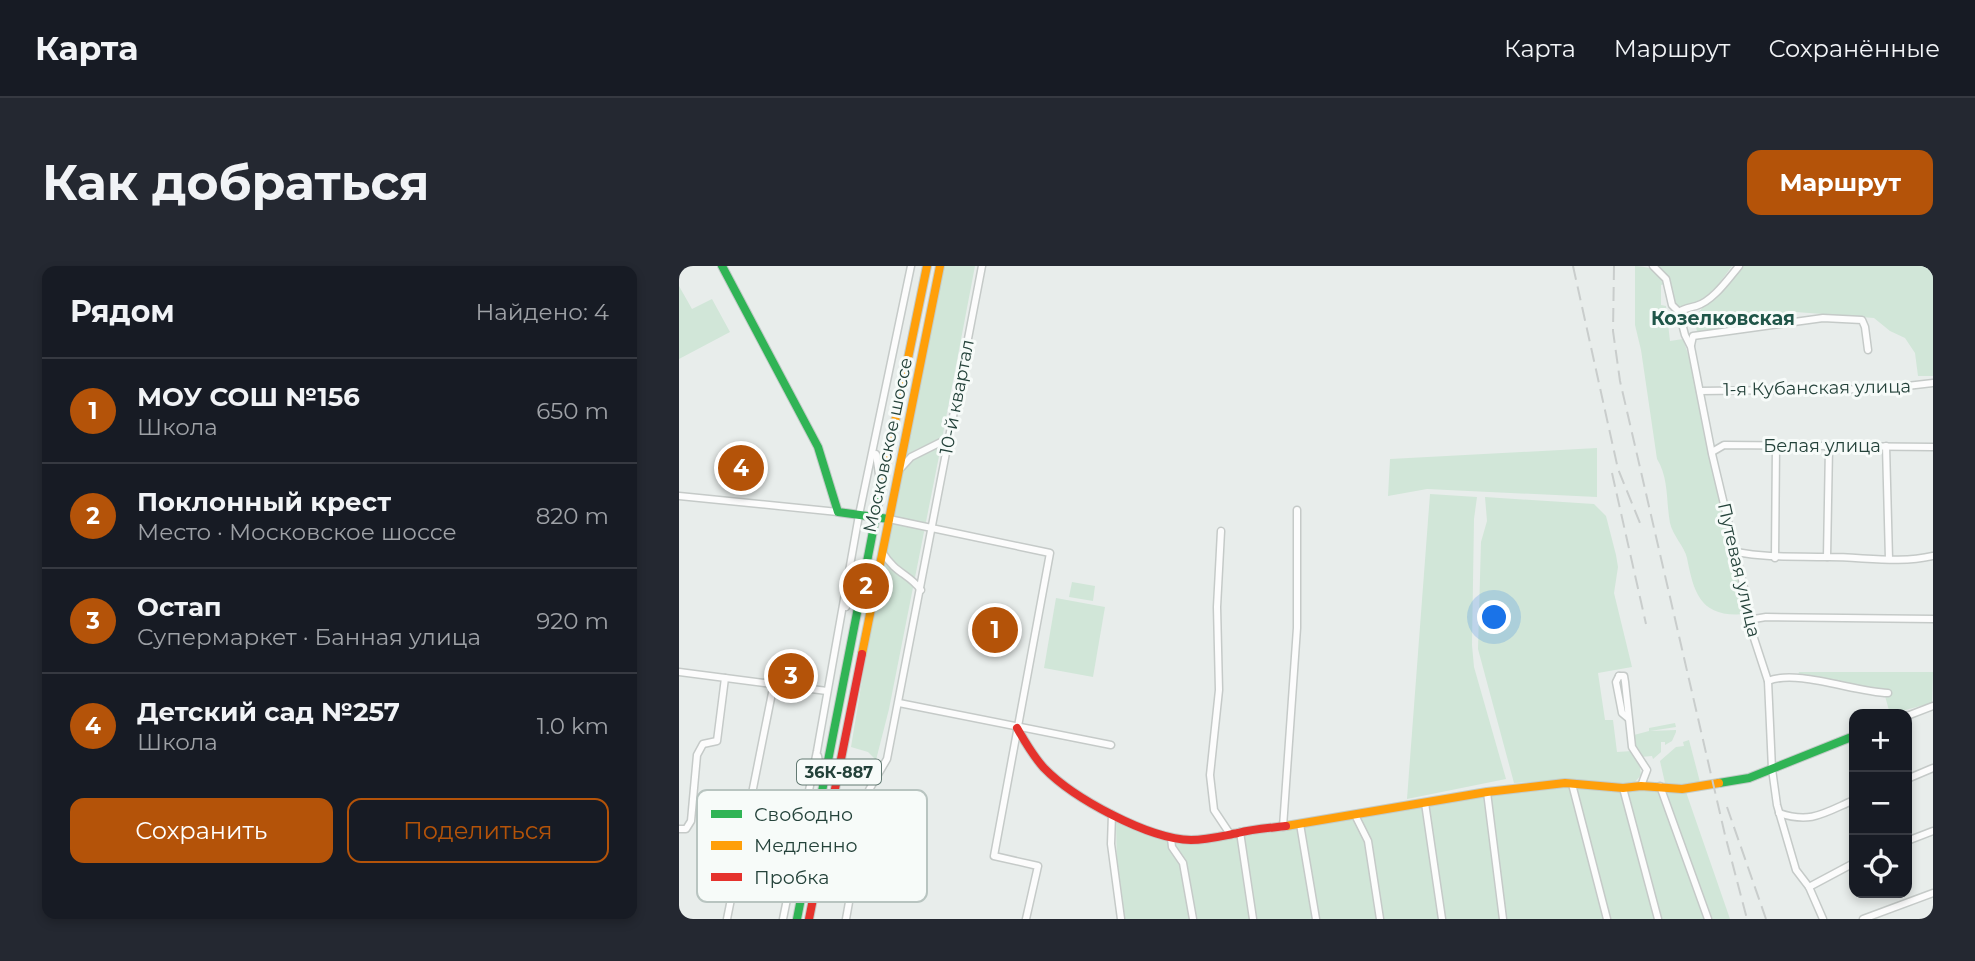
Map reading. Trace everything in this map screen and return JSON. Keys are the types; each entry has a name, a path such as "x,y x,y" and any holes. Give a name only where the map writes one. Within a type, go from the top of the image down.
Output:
{"main road":[{"path":"722,266 818,447 838,512 889,519"},
{"name":"Московское шоссе","path":"823,788 927,266"},
{"name":"Московское шоссе","path":"835,790 940,266"},
{"path":"1017,728 1044,768 1069,789 1112,814 1171,838 1215,839 1240,832 1487,792 1572,784 1682,789 1749,778 1849,738"},
{"name":"Московское шоссе","path":"797,919 801,902"},
{"path":"800,909 804,914 810,915"}],"street":[{"path":"809,790 859,515 875,449 911,266"},
{"name":"10-й квартал","path":"869,790 887,759 982,266"},
{"name":"Путевая улица","path":"1653,266 1667,279 1672,305 1679,312 1691,347 1701,404 1736,552 1748,620 1768,681 1772,769 1779,813 1796,870 1809,887 1823,919"},
{"path":"1679,312 1697,306 1716,292 1739,266"},
{"path":"1691,347 1693,336 1823,318 1862,320 1868,350"},
{"name":"1-я Кубанская улица","path":"1700,391 1881,389 1933,383"},
{"path":"901,468 911,457 949,438"},
{"name":"Белая улица","path":"1712,452 1724,445 1933,447"},
{"path":"1775,558 1776,446"},
{"path":"1886,446 1889,559"},
{"path":"1828,557 1829,447"},
{"path":"875,449 881,488"},
{"path":"679,496 838,512"},
{"path":"1283,827 1297,628 1297,510"},
{"path":"889,519 1050,553 994,856 1038,866 1026,919"},
{"path":"1221,531 1217,607 1219,690 1210,775 1215,810 1230,834"},
{"path":"1736,552 1775,558 1914,560 1933,556"},
{"path":"883,553 892,567 914,580 921,590"},
{"path":"843,611 863,580"},
{"path":"1748,620 1766,617 1933,619"},
{"path":"679,672 827,691"},
{"path":"1628,718 1622,713 1616,682 1619,676 1623,676 1625,682 1631,716 1628,718 1632,747 1647,770 1641,786"},
{"path":"1768,681 1791,677 1867,692 1888,693"},
{"path":"679,829 686,829 691,821 697,755 703,744 717,741 725,678"},
{"path":"753,790 775,683"},
{"path":"899,703 1111,746"},
{"path":"1912,714 1933,706"},
{"path":"817,751 823,788"},
{"path":"1912,777 1933,768"},
{"path":"1572,784 1607,919"},
{"path":"1660,786 1707,919"},
{"path":"1623,788 1658,919"},
{"path":"1487,792 1503,919"},
{"path":"1779,813 1798,820 1849,802"},
{"path":"1426,803 1442,919"},
{"path":"1112,814 1111,844 1121,919"},
{"path":"1355,815 1368,841 1380,919"},
{"path":"1300,824 1316,919"},
{"path":"1912,839 1933,831"},
{"path":"1240,832 1253,919"},
{"path":"1171,838 1172,847 1183,863 1193,919"},
{"path":"1809,887 1849,866"},
{"path":"1863,919 1933,893"}],"green space":[{"path":"940,266 975,266 942,439 902,458"},
{"path":"1635,266 1653,270 1665,284 1661,285 1661,305 1666,306 1670,341 1683,339 1690,360 1745,614 1718,612 1702,601 1693,582 1686,554 1671,528 1665,482 1657,459 1635,325"},
{"path":"1656,266 1732,266 1716,287 1704,297 1679,307 1674,303 1667,275"},
{"path":"1743,266 1933,266 1933,376 1918,376 1915,353 1905,338 1890,331 1874,318 1796,312 1794,319 1698,334 1696,320 1701,309"},
{"path":"679,286 692,309 712,299 730,332 679,359"},
{"path":"941,446 889,709 876,760 868,752 851,747 883,553 900,473 908,463"},
{"path":"1597,448 1597,497 1427,489 1388,496 1390,459"},
{"path":"1430,494 1477,497 1474,519 1474,667 1506,779 1407,799"},
{"path":"1485,497 1594,504 1606,516 1618,567 1614,593 1632,667 1598,673 1605,720 1613,720 1617,752 1632,751 1640,767 1641,775 1635,782 1625,784 1562,780 1514,783 1478,649 1481,542 1487,521"},
{"path":"1072,582 1095,586 1093,601 1069,597"},
{"path":"1056,598 1105,607 1093,677 1044,668"},
{"path":"1799,672 1933,672 1932,703 1909,709 1889,709 1885,696 1798,675"},
{"path":"1675,723 1676,727 1650,731 1676,732 1672,741 1665,745 1665,742 1661,742 1661,752 1653,759 1652,756 1641,757 1634,735 1649,731 1649,728"},
{"path":"1689,740 1700,782 1686,785 1665,783 1660,761"},
{"path":"1562,788 1686,792 1730,919 1124,919 1117,881 1116,817 1171,841 1283,830 1486,796"}],"railway":[{"path":"1573,266 1618,469 1640,523"},
{"path":"1614,266 1613,331 1620,381 1725,835 1747,919"},
{"path":"1612,473 1646,624"},
{"path":"1727,807 1766,919"}],"traffic: fast":[{"path":"722,266 818,447 838,512 889,519"},
{"path":"822,790 883,480"},
{"path":"1719,783 1749,778 1849,738"},
{"path":"797,919 800,902"}],"traffic: slow":[{"path":"883,480 927,266"},
{"path":"862,654 940,266"},
{"path":"1286,826 1487,792 1565,783 1682,789 1719,783"}],"traffic: jam":[{"path":"835,790 862,654"},
{"path":"1017,728 1036,759 1057,780 1112,815 1154,833 1197,840 1286,826"},
{"path":"809,919 812,902"}],"place":[{"name":"Детский сад №257","path":"741,468"},
{"name":"Поклонный крест","path":"866,586"},
{"name":"МОУ СОШ №156","path":"995,630"},
{"name":"Остап","path":"791,676"}],"district":[{"name":"Козелковская","path":"1723,318"}]}
